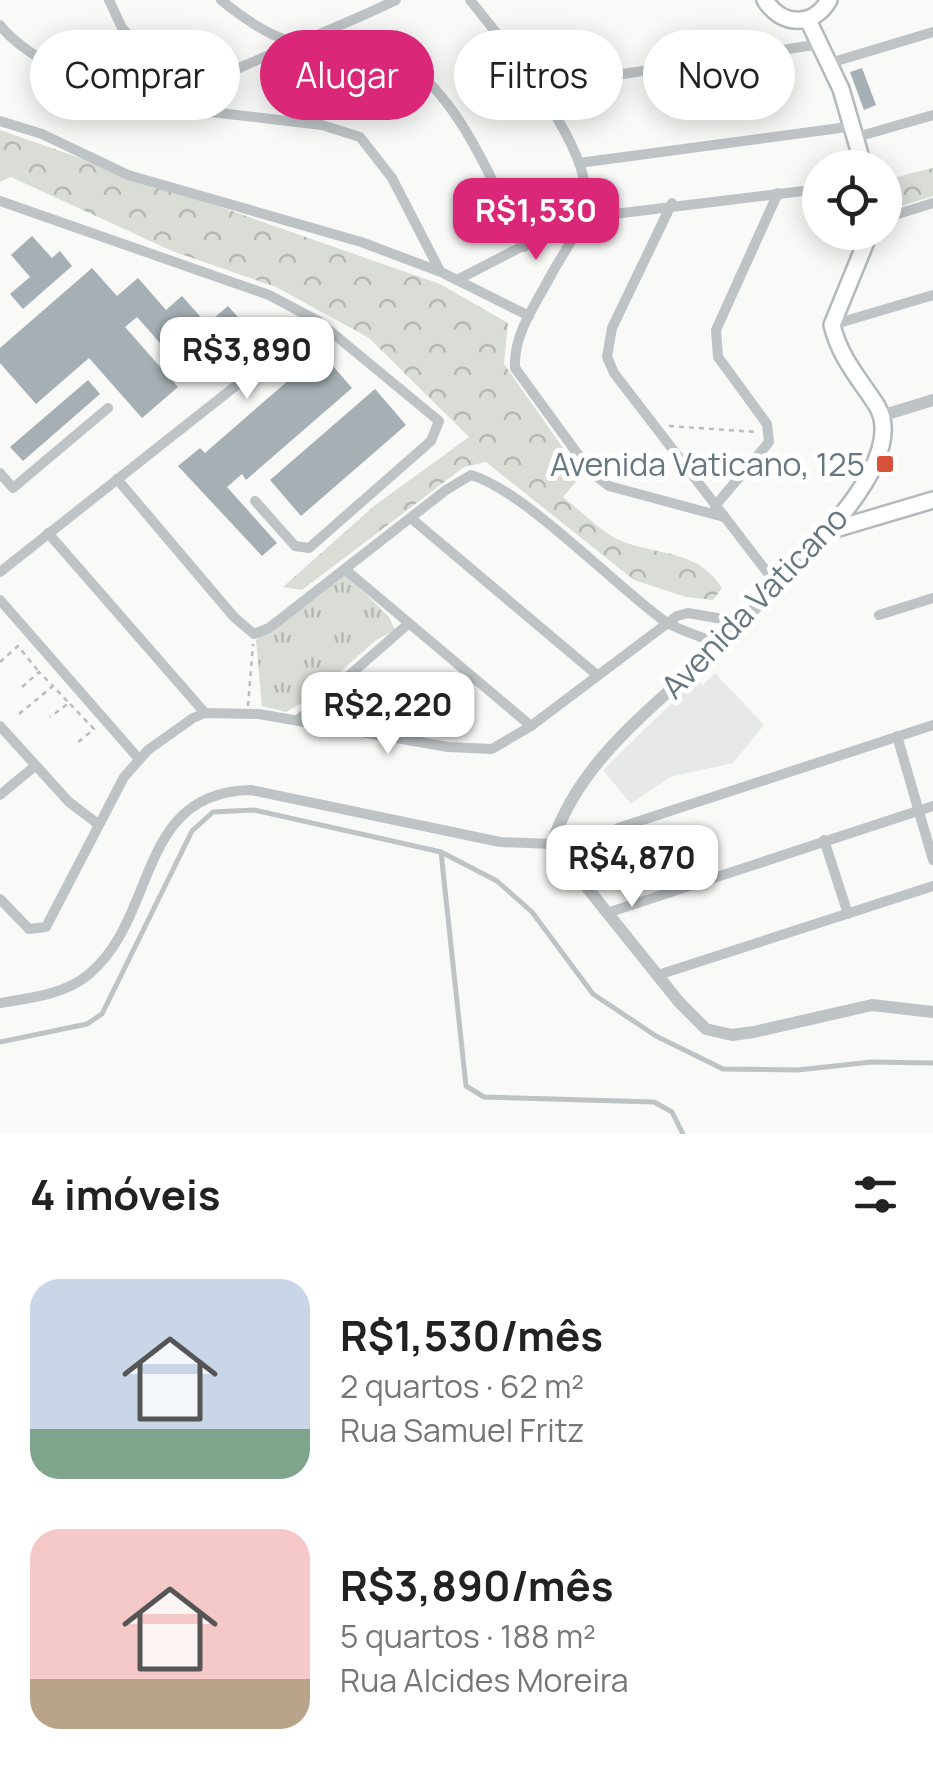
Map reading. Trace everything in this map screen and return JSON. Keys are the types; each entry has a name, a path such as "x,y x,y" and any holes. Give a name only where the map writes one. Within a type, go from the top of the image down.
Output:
{"main road":[{"path":"765,0 783,18 808,20 829,0"},
{"path":"808,20 830,63 860,150"},
{"path":"863,250 832,325 849,369 881,416"},
{"name":"Avenida Vaticano","path":"828,531 872,468 881,416"},
{"path":"828,531 933,500"}],"street":[{"path":"109,0 124,30"},
{"path":"220,0 274,30"},
{"path":"327,30 396,0"},
{"path":"470,0 493,30"},
{"path":"0,25 11,39 30,52"},
{"path":"830,63 933,32"},
{"path":"623,74 820,44"},
{"path":"434,93 459,122 524,247"},
{"path":"240,115 322,125 360,138 392,178 441,272"},
{"path":"579,162 856,132 933,115"},
{"path":"555,120 579,162 585,204 519,337 515,368 590,471 630,495 724,518"},
{"path":"0,121 42,134 128,175 361,242 441,272 529,316"},
{"path":"581,218 802,191"},
{"path":"715,506 759,458 769,434 718,357 715,346 716,330 778,193"},
{"path":"0,200 269,295 318,321 439,421 438,431 309,548 295,546 254,501"},
{"path":"902,213 933,203"},
{"path":"457,280 524,247 585,204"},
{"path":"672,204 607,341 607,357 614,373 778,584"},
{"path":"832,325 933,295"},
{"path":"0,572 318,321"},
{"path":"881,416 933,400"},
{"path":"0,473 13,488 108,408"},
{"path":"117,479 234,617 254,634 269,628 462,478 485,480 667,622 720,644"},
{"path":"412,518 597,675"},
{"name":"Avenida Vaticano","path":"552,844 567,805 598,758 720,644 828,531"},
{"path":"48,533 204,713"},
{"path":"346,570 530,726"},
{"path":"878,615 933,598"},
{"path":"0,600 139,759"},
{"path":"0,899 29,929 46,927 98,824 139,759 184,723 204,713 247,712 475,751 507,742 667,622 688,613 740,622"},
{"path":"298,720 408,624"},
{"path":"0,726 35,766 98,824"},
{"path":"618,828 933,726"},
{"path":"897,736 933,860"},
{"path":"0,795 35,766"},
{"path":"0,1003 45,996 72,985 104,960 164,842 189,805 222,790 251,790 500,842 552,844 693,1018 718,1033 773,1029 872,1005 933,1012"},
{"path":"607,913 933,806"},
{"path":"824,840 848,914"},
{"path":"658,975 933,886"}],"lane":[{"path":"0,1042 86,1024 102,1014 192,831 213,812 254,810 441,852 497,881 532,912 593,994 656,1036 723,1069 798,1070 872,1062 933,1062"},
{"path":"441,852 466,1086 484,1097 654,1102 672,1112 682,1134"}],"path":[{"path":"653,424 769,434"},
{"path":"247,712 254,634"},
{"path":"0,662 18,646 94,730 76,744"},
{"path":"22,687 40,672"},
{"path":"19,714 52,686"},
{"path":"68,690 102,728"},
{"path":"50,717 69,703"}],"shaded area":[{"path":"715,673 764,725 733,763 670,777 631,804 603,770 696,679 703,685"}],"green space":[{"path":"0,130 440,284 508,323 504,364 582,475 563,497 612,536 689,560 712,575 722,588 713,600 686,597 634,580 486,462 464,467 302,590 283,587 374,506 469,437 369,338 276,287 172,251 11,177 0,182"},
{"path":"933,168 933,196 902,206 902,176"},
{"path":"346,574 389,617 395,630 376,640 313,696 286,712 262,706 256,640"}],"building":[{"path":"862,68 876,105 864,110 850,72"},
{"path":"32,236 52,258 60,251 72,266 23,309 10,294 30,277 11,255"},
{"path":"92,268 117,296 138,278 166,310 182,296 207,324 228,306 247,327 190,377 137,317 125,327 178,387 142,418 89,358 36,404 0,363 0,348"},
{"path":"321,352 352,388 246,480 242,474 227,487 277,543 262,556 178,466 200,448 205,453"},
{"path":"88,380 100,394 23,461 10,447"},
{"path":"375,389 406,425 301,516 270,480"}],"place":[{"name":"Avenida Vaticano, 125","path":"885,464"}]}
